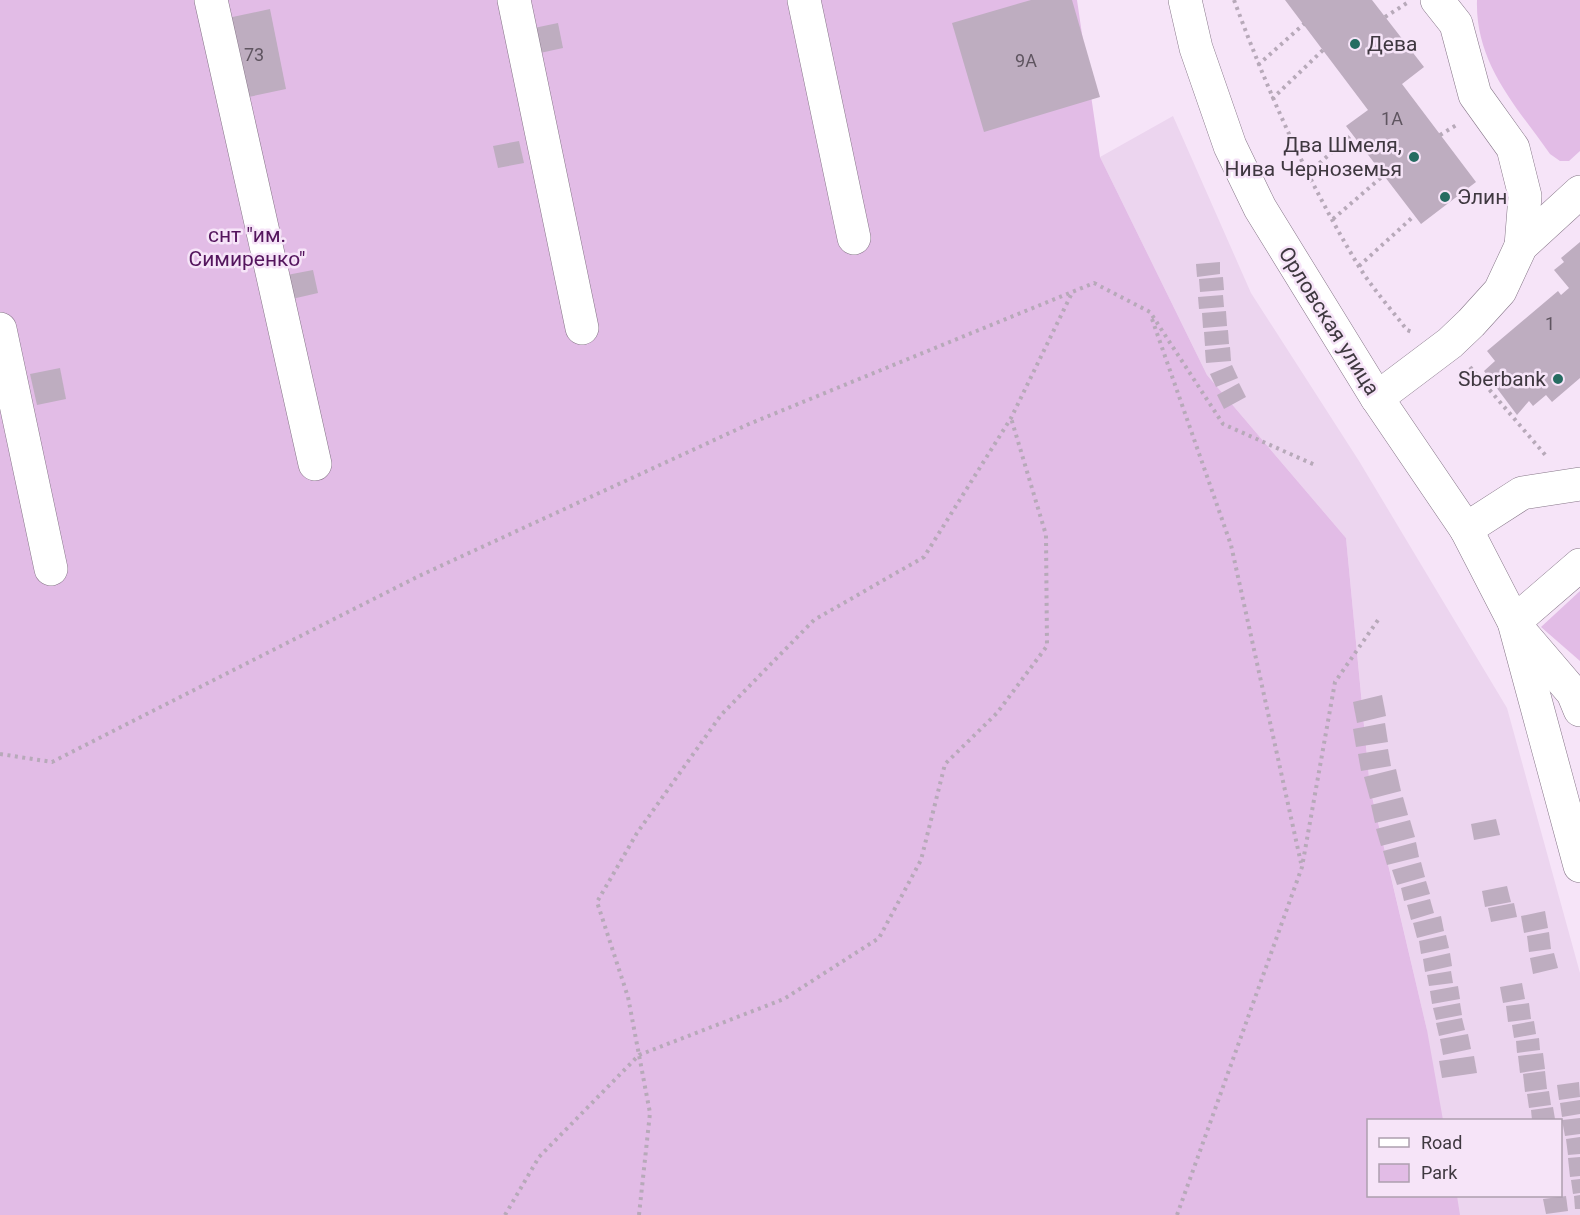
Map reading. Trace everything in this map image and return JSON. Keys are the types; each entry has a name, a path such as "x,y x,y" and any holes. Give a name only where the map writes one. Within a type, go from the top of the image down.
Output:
{"street":[{"path":"211,0 315,464"},
{"path":"514,0 582,328"},
{"path":"804,0 854,238"},
{"name":"Орловская улица","path":"1185,0 1212,95 1230,146 1245,177 1302,279 1377,398 1466,529 1514,622 1580,866"},
{"path":"1377,398 1450,343 1500,291 1521,246 1525,196 1513,148 1475,95 1456,24 1437,0"},
{"path":"1521,246 1580,192"},
{"path":"0,330 51,569"},
{"path":"1466,529 1522,493 1575,485"},
{"path":"1514,622 1580,565"},
{"name":"Орловская улица","path":"1514,622 1573,693 1580,710"}],"path":[{"path":"1234,0 1272,99 1308,173 1359,266 1407,330 1450,343 1575,485"},
{"path":"1385,17 1412,0"},
{"path":"1258,65 1304,24"},
{"path":"1272,99 1323,50"},
{"path":"1308,173 1353,134"},
{"path":"1333,219 1384,175"},
{"path":"1359,266 1414,216"},
{"path":"0,754 52,762 419,576 749,424 1094,283 1150,312 1223,424 1315,465"},
{"path":"639,1215 650,1113 628,997 597,902 637,834 720,715 814,620 924,557 1011,418 1073,292"},
{"path":"1150,312 1231,544 1302,867"},
{"path":"505,1215 539,1156 639,1056 784,999 879,938 921,860 945,764 997,713 1047,646 1047,535 1011,418"},
{"path":"1177,1215 1302,867 1335,682 1378,620"}],"shaded area":[{"path":"1173,116 1251,293 1359,461 1507,708 1580,973 1580,1215 1411,1215 1413,1197 1562,1197 1562,1119 1419,1119 1427,1030 1370,787 1346,538 1207,375 1100,157"}],"green space":[{"name":"снт \"им. Симиренко\"","path":"0,0 1077,0 1100,157 1207,375 1346,538 1370,788 1427,1030 1443,1119 1367,1119 1367,1197 1457,1197 1460,1215 0,1215"},
{"path":"1477,0 1580,0 1580,151 1569,161 1560,161 1550,154 1500,83 1483,44 1478,23"},
{"path":"1580,591 1580,661 1541,627"}],"building":[{"path":"1031,0 1072,0 1100,97 984,132 952,23"},
{"path":"1285,0 1372,0 1424,67 1402,84 1476,182 1421,224 1346,126 1368,110"},
{"path":"270,9 286,89 239,99 223,19"},
{"path":"558,23 563,48 540,53 534,28"},
{"path":"519,141 524,163 498,168 493,146"},
{"path":"1580,242 1580,378 1552,402 1546,395 1533,406 1529,401 1517,415 1484,371 1495,361 1487,351 1558,291 1561,295 1569,288 1554,270 1564,262 1561,258"},
{"path":"1220,262 1220,274 1197,277 1196,264"},
{"path":"313,270 318,293 292,299 287,275"},
{"path":"1223,277 1224,290 1200,292 1199,279"},
{"path":"1223,295 1224,307 1199,309 1198,297"},
{"path":"1226,311 1227,326 1203,328 1202,313"},
{"path":"1228,330 1229,344 1205,346 1204,332"},
{"path":"1230,347 1231,361 1206,363 1205,350"},
{"path":"1232,365 1238,378 1216,387 1210,374"},
{"path":"60,368 66,399 37,405 30,374"},
{"path":"1239,383 1246,397 1224,409 1217,395"},
{"path":"1382,695 1386,716 1357,723 1353,702"},
{"path":"1385,723 1388,742 1356,747 1353,729"},
{"path":"1388,749 1391,766 1361,771 1358,754"},
{"path":"1396,769 1401,791 1370,799 1364,777"},
{"path":"1403,797 1408,815 1375,823 1371,805"},
{"path":"1496,819 1500,835 1474,840 1471,824"},
{"path":"1410,820 1415,837 1381,846 1376,829"},
{"path":"1416,842 1419,857 1387,865 1383,851"},
{"path":"1421,862 1425,877 1397,885 1392,870"},
{"path":"1426,881 1430,894 1404,901 1401,888"},
{"path":"1507,886 1511,902 1485,907 1482,891"},
{"path":"1430,899 1434,913 1411,920 1407,905"},
{"path":"1514,903 1517,917 1491,922 1488,908"},
{"path":"1545,911 1548,928 1524,933 1521,916"},
{"path":"1441,916 1444,931 1417,938 1413,923"},
{"path":"1549,932 1551,949 1529,952 1527,936"},
{"path":"1446,935 1449,948 1421,954 1419,941"},
{"path":"1450,953 1452,966 1425,972 1423,959"},
{"path":"1554,953 1558,968 1533,974 1530,958"},
{"path":"1451,971 1453,983 1429,986 1427,975"},
{"path":"1522,983 1525,999 1503,1003 1500,987"},
{"path":"1458,986 1460,999 1432,1004 1430,991"},
{"path":"1460,1003 1462,1015 1436,1020 1433,1008"},
{"path":"1529,1003 1531,1019 1508,1022 1506,1006"},
{"path":"1462,1018 1465,1030 1439,1036 1436,1023"},
{"path":"1534,1021 1536,1034 1514,1038 1512,1025"},
{"path":"1468,1034 1471,1049 1443,1055 1440,1039"},
{"path":"1539,1038 1540,1050 1517,1053 1516,1041"},
{"path":"1543,1053 1545,1069 1520,1073 1518,1056"},
{"path":"1474,1056 1477,1073 1442,1078 1439,1061"},
{"path":"1545,1071 1547,1089 1525,1092 1523,1074"},
{"path":"1579,1082 1580,1097 1559,1100 1557,1085"},
{"path":"1549,1091 1551,1105 1529,1108 1527,1094"},
{"path":"1580,1100 1580,1114 1562,1117 1560,1103"},
{"path":"1553,1107 1555,1119 1532,1119 1531,1110"},
{"path":"1580,1118 1580,1134 1565,1136 1562,1120"},
{"path":"1580,1137 1580,1154 1568,1155 1566,1139"},
{"path":"1580,1157 1580,1176 1570,1177 1568,1158"},
{"path":"1580,1179 1580,1193 1573,1194 1571,1180"},
{"path":"1580,1195 1580,1209 1575,1209 1574,1196"},
{"path":"1566,1196 1568,1211 1546,1214 1543,1199"}],"place":[{"name":"Дева","path":"1355,44"},
{"name":"Два Шмеля, Нива Черноземья","path":"1414,157"},
{"name":"Элин","path":"1445,197"},
{"name":"Sberbank","path":"1558,379"}]}
